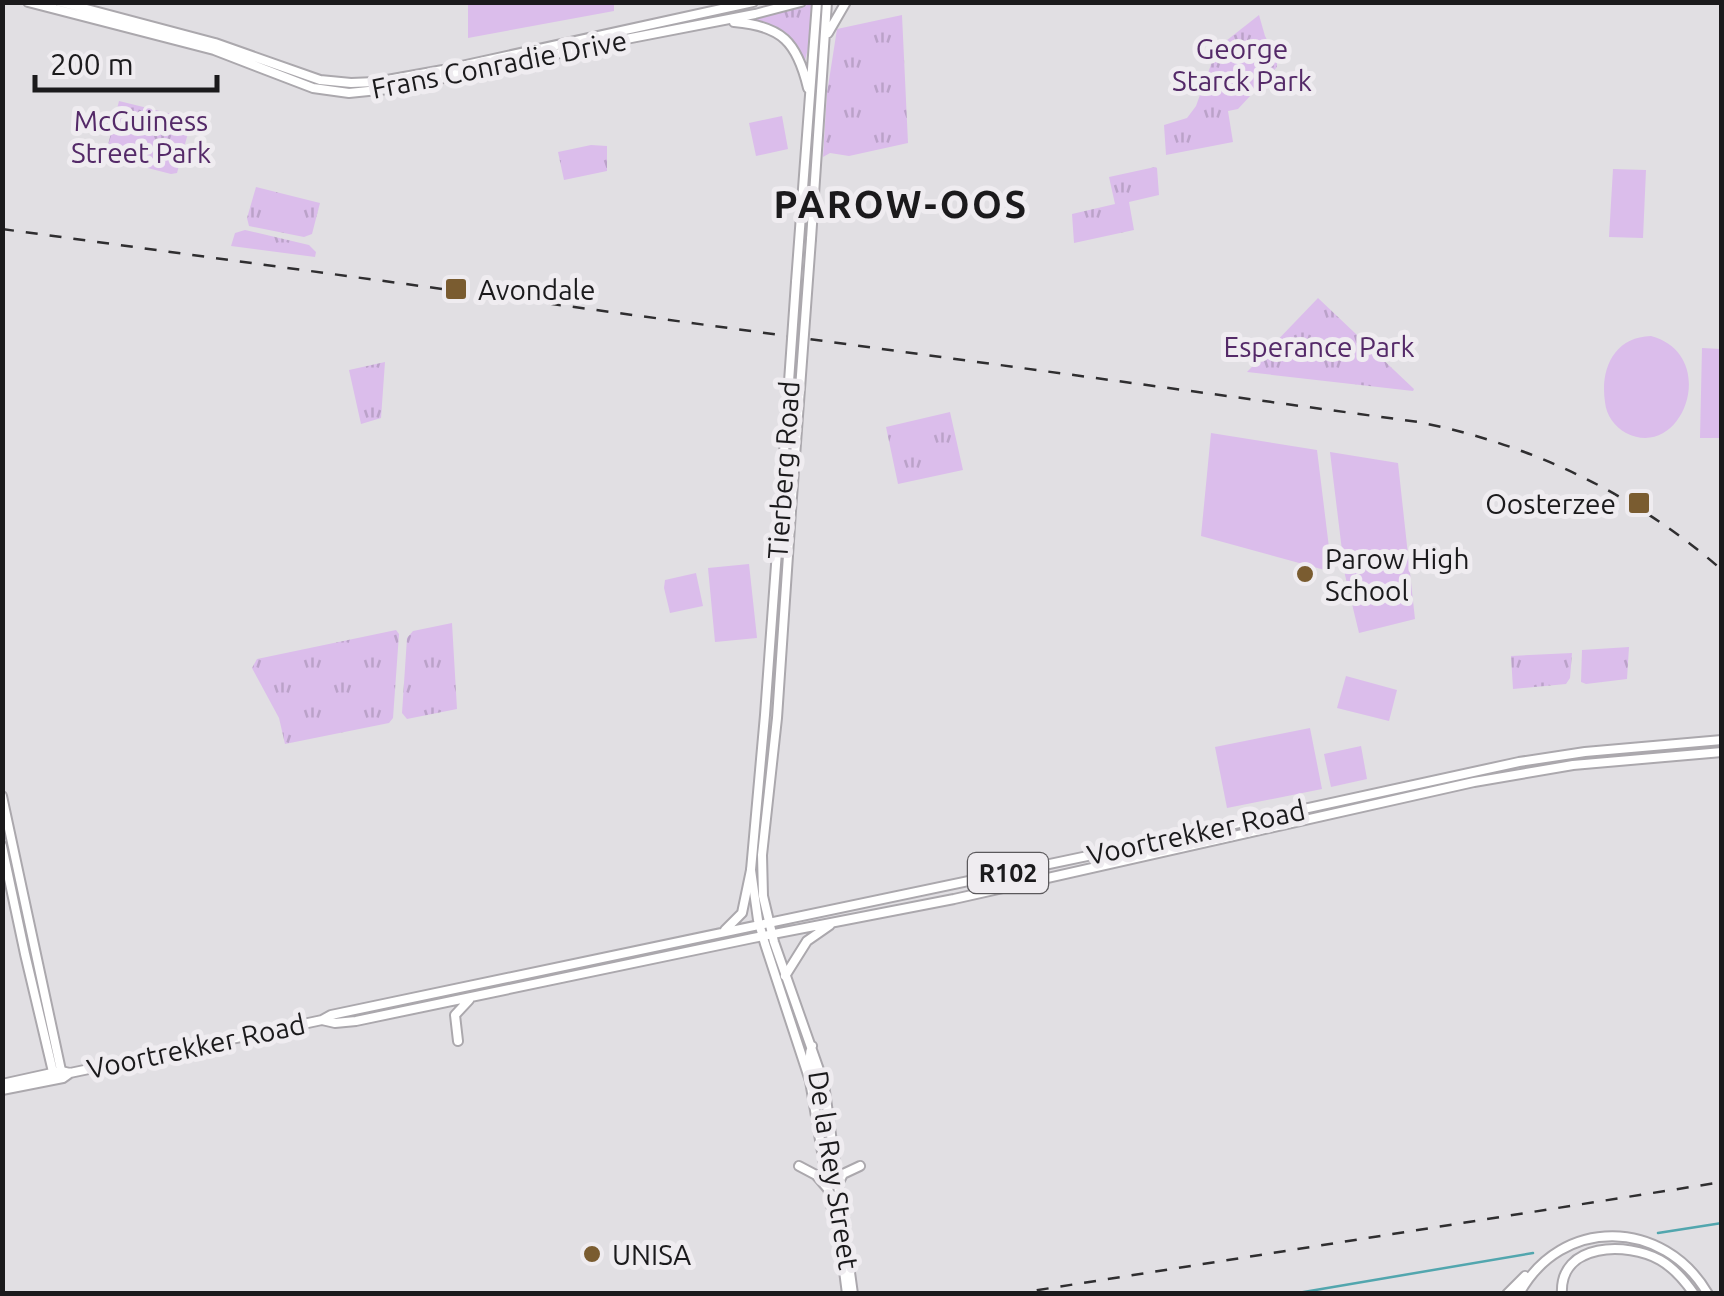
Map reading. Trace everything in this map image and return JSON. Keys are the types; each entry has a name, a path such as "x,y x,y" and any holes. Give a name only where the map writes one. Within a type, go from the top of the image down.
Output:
{"main road":[{"name":"Frans Conradie Drive","path":"28,2 214,50 314,88 350,93 398,87 801,2"},
{"name":"Frans Conradie Drive","path":"60,2 215,43 320,80 351,83 443,70 753,2"},
{"name":"Tierberg Road","path":"767,935 751,870 817,2"},
{"name":"Tierberg Road","path":"764,924 762,855 776,718 828,2"},
{"path":"826,36 846,2"},
{"path":"720,21 760,25 784,37 800,60 810,97"},
{"name":"Voortrekker Road","path":"2,1087 1501,765 1571,754 1722,740"},
{"name":"Voortrekker Road","path":"322,1020 356,1021 954,899 1522,772 1722,752"},
{"path":"2,796 60,1075"},
{"path":"2,846 60,1075"},
{"path":"721,933 742,913 751,870"},
{"path":"2,881 14,902"},
{"path":"785,976 809,939 839,921"},
{"name":"De la Rey Street","path":"767,935 824,1084 850,1294"},
{"name":"De la Rey Street","path":"767,935 810,1081 850,1294"},
{"path":"458,1041 456,1012 472,997"},
{"path":"812,1046 809,1059 818,1090 818,1121"},
{"path":"799,1166 816,1175 828,1189"},
{"path":"838,1184 843,1174 860,1166"},
{"path":"1519,1294 1527,1278 1557,1252 1596,1237 1644,1240 1669,1252 1694,1272 1708,1294"},
{"path":"1562,1294 1563,1278 1571,1265 1590,1252 1614,1248 1634,1250 1660,1260 1694,1294"},
{"path":"1506,1294 1535,1270"}],"green space":[{"path":"468,3 614,3 614,11 468,38"},
{"path":"811,4 805,61 782,33 749,20"},
{"path":"902,15 908,143 849,156 830,153 823,157 837,29"},
{"name":"George Starck Park","path":"1259,15 1277,67 1238,109 1228,111 1233,142 1166,155 1164,125 1187,118 1196,106 1217,48"},
{"name":"McGuiness Street Park","path":"119,101 188,118 190,126 177,173 105,157"},
{"path":"782,116 788,149 756,156 749,123"},
{"path":"607,146 607,171 564,180 558,152"},
{"path":"1155,167 1159,195 1129,202 1134,230 1074,243 1072,214 1115,204 1109,177"},
{"path":"1613,169 1646,170 1643,238 1609,237"},
{"path":"256,187 320,203 312,234 304,237 249,226 247,218"},
{"path":"245,230 309,245 316,252 315,257 231,246 235,233"},
{"name":"Esperance Park","path":"1318,298 1414,389 1413,391 1247,372"},
{"path":"1651,336 1672,347 1685,363 1689,383 1686,403 1677,420 1664,433 1646,438 1626,433 1615,424 1607,411 1604,390 1612,357 1628,342"},
{"path":"1702,348 1721,349 1721,438 1700,438"},
{"path":"385,362 381,418 361,424 349,370"},
{"path":"950,412 963,470 898,484 886,427"},
{"path":"1211,433 1317,450 1332,572 1201,536"},
{"path":"1330,452 1398,463 1415,619 1359,633 1345,575"},
{"path":"749,564 757,638 715,642 708,568"},
{"path":"696,573 703,606 670,613 665,580"},
{"path":"452,623 457,709 407,719 402,713 407,638 413,631"},
{"path":"396,630 399,634 393,718 389,723 285,744 279,718 252,668 257,659"},
{"path":"1629,647 1627,679 1581,682 1582,650"},
{"path":"1572,653 1566,684 1513,689 1511,656"},
{"path":"1346,676 1397,690 1389,721 1337,708"},
{"path":"1310,728 1322,789 1227,808 1215,747"},
{"path":"1361,746 1367,779 1331,787 1324,754"}],"waterway":[{"path":"1658,1233 1722,1223"},
{"path":"1292,1294 1533,1253"}],"railway":[{"path":"2,229 1418,422 1501,444 1580,476 1654,518 1722,570"},
{"path":"1013,1294 1722,1182"}],"place":[{"name":"Avondale","path":"456,289"},
{"name":"Oosterzee","path":"1639,503"},
{"name":"Parow High School","path":"1305,574"},
{"name":"UNISA","path":"592,1254"}],"district":[{"name":"PAROW-OOS","path":"901,204"}]}
